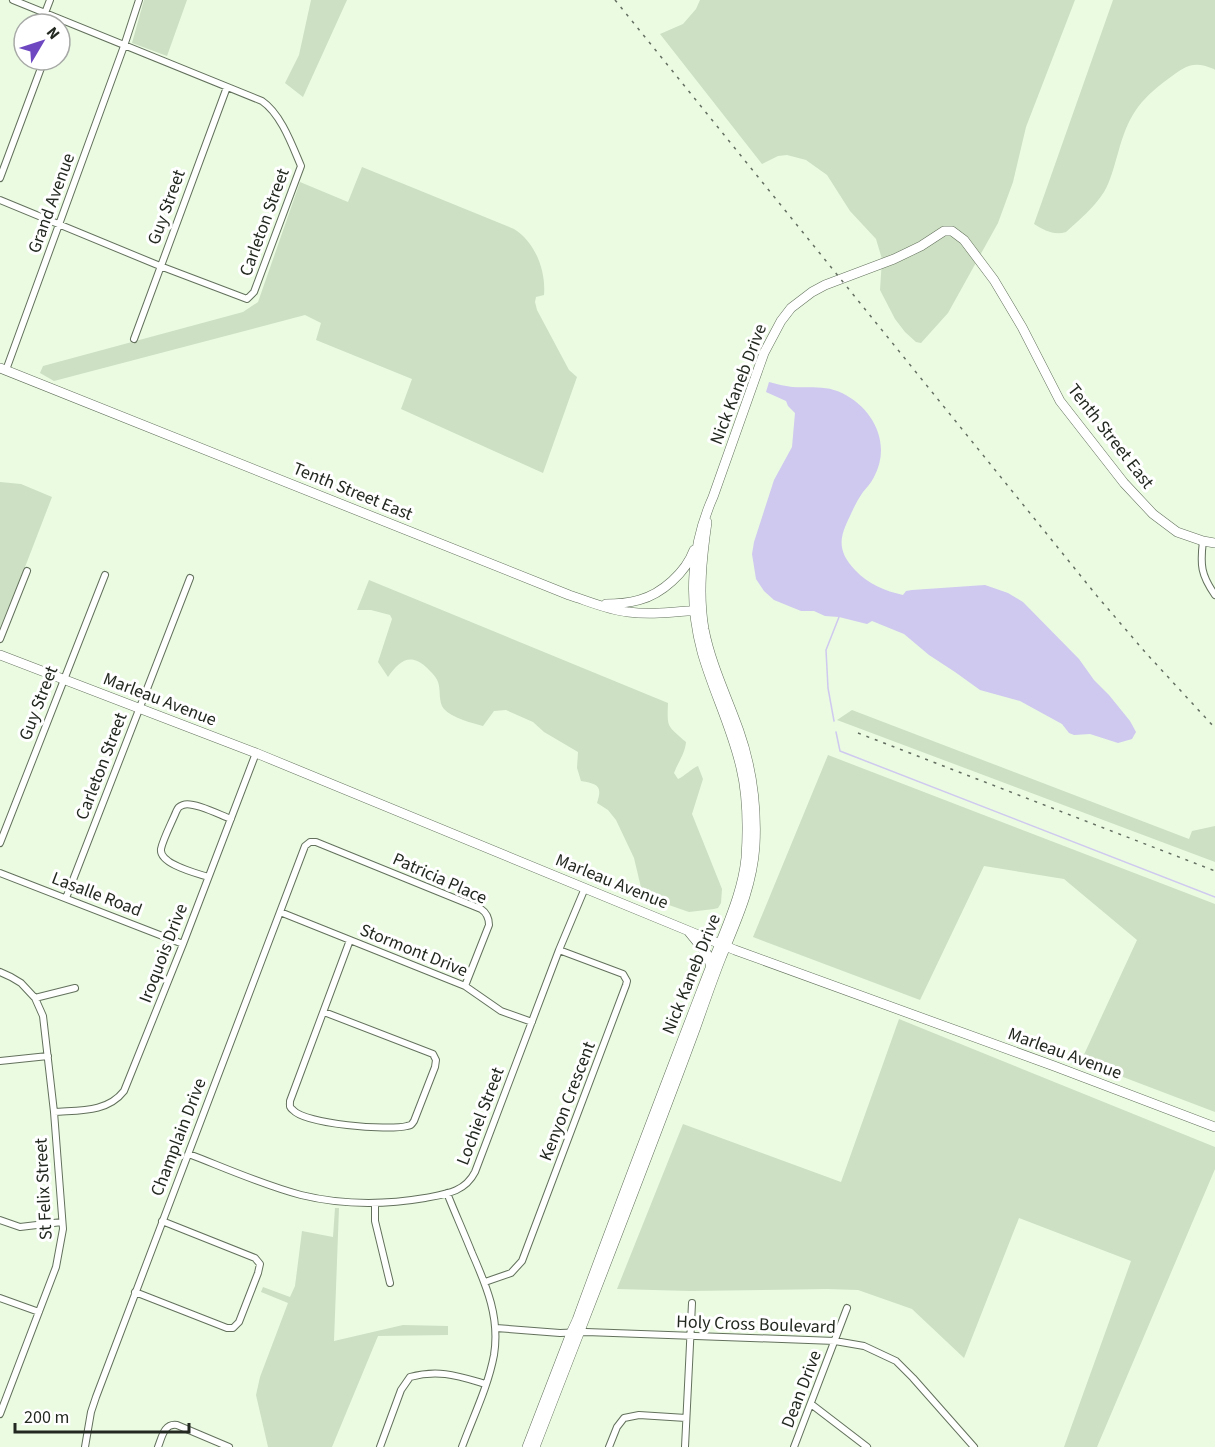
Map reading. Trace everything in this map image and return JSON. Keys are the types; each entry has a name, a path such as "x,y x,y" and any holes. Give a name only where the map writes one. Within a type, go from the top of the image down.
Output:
{"street":[{"path":"13,0 43,12"},
{"name":"Grand Avenue","path":"3,369 59,224 139,0"},
{"path":"72,26 228,87"},
{"path":"0,178 40,72"},
{"name":"Guy Street","path":"134,339 228,87"},
{"name":"Carleton Street","path":"160,266 248,299 254,292 301,166 273,110 262,101 228,87"},
{"path":"0,200 160,266"},
{"name":"Tenth Street East","path":"939,234 948,230 956,233 964,240 994,280 1022,327 1060,401 1124,483 1153,514 1177,532 1203,541"},
{"name":"Nick Kaneb Drive","path":"527,1447 666,1108 738,900 746,859 747,799 741,768 702,652 694,570 699,534 706,513 764,353 781,321 791,308 825,285 894,259 939,234"},
{"name":"Tenth Street East","path":"3,369 569,595 629,612 698,610"},
{"name":"Nick Kaneb Drive","path":"698,610 707,523 713,497"},
{"path":"587,601 606,604 624,603 642,599 657,592 679,574 692,556 699,534"},
{"path":"1215,543 1203,541 1200,560 1205,579 1215,595"},
{"path":"0,639 27,571"},
{"name":"Guy Street","path":"0,843 105,575"},
{"name":"Carleton Street","path":"66,898 190,578"},
{"name":"Marleau Avenue","path":"0,655 256,753 735,950 1215,1127"},
{"name":"Iroquois Drive","path":"54,1112 93,1109 107,1105 123,1092 183,944 256,753"},
{"path":"208,877 169,862 163,857 161,848 176,812 183,805 192,805 231,819"},
{"name":"Champlain Drive","path":"85,1447 93,1405 135,1292 304,848 310,842"},
{"name":"Patricia Place","path":"310,842 316,842 485,911 489,925 465,986"},
{"name":"Lasalle Road","path":"0,873 183,944"},
{"name":"Lochiel Street","path":"189,1154 273,1186 301,1195 334,1201 375,1203 408,1200 447,1194 467,1185 475,1172 559,950 585,888"},
{"name":"Stormont Drive","path":"280,912 465,986 501,1011 532,1022"},
{"path":"687,930 707,954 711,967"},
{"path":"324,1012 433,1054 436,1060 435,1066 414,1121 410,1125 393,1128 351,1126 312,1118 297,1113 290,1107 290,1101 350,940"},
{"name":"Nick Kaneb Drive","path":"535,1447 575,1332 577,1320 711,967 723,944"},
{"name":"Kenyon Crescent","path":"485,1282 511,1273 522,1261 626,985 626,977 622,974 559,950"},
{"name":"St Felix Street","path":"0,972 21,983 35,998 43,1016 54,1112 62,1222 58,1259 39,1312 4,1392 0,1414"},
{"path":"35,998 75,988"},
{"path":"0,1061 48,1056"},
{"path":"447,1194 485,1282 496,1328 494,1357 462,1447"},
{"path":"375,1203 375,1221 390,1283"},
{"path":"0,1220 20,1227 62,1222"},
{"path":"135,1292 232,1328 239,1322 258,1273 260,1264 255,1258 162,1221"},
{"path":"0,1298 39,1312"},
{"path":"685,1447 692,1303"},
{"name":"Dean Drive","path":"794,1447 847,1308"},
{"name":"Holy Cross Boulevard","path":"496,1328 835,1341 864,1346 896,1360 974,1447"},
{"path":"380,1447 401,1390 410,1377 423,1373 453,1374 486,1384"},
{"path":"811,1404 867,1447"},
{"path":"609,1447 617,1427 624,1418 639,1415 686,1418"},
{"path":"158,1447 165,1430 172,1424 229,1447"}],"green space":[{"path":"144,0 187,0 167,56 132,43"},
{"path":"311,0 347,0 303,97 285,83 299,55"},
{"path":"700,0 1075,0 1026,127 1013,182 998,223 948,313 921,343 916,342 905,332 895,319 880,290 882,259 876,239 850,211 827,175 806,160 787,155 778,156 762,164 660,34 683,24 696,9"},
{"path":"1113,0 1215,0 1215,70 1200,65 1184,68 1149,95 1130,120 1109,183 1100,198 1066,232 1049,232 1034,224"},
{"path":"362,167 514,229 528,241 533,249 541,267 544,286 544,295 536,297 537,310 569,370 577,377 543,473 401,409 412,379 316,340 321,323 305,315 54,381 40,373 43,366 243,312 258,302 300,182 348,202"},
{"path":"0,482 21,484 52,497 0,632"},
{"path":"369,580 668,703 668,722 686,742 674,773 678,779 698,766 703,779 692,814 722,889 721,903 718,908 689,912 643,896 634,858 616,820 608,810 597,803 599,789 597,786 581,781 577,768 578,752 544,732 533,722 506,710 494,711 483,726 452,715 442,706 436,678 426,667 414,660 400,663 388,677 378,662 392,619 390,615 371,610 357,610"},
{"path":"852,710 1189,839 1192,831 1215,826 1215,862 837,720"},
{"path":"828,755 1215,904 1215,1112 1081,1061 1137,940 1064,879 984,866 920,1000 753,937"},
{"path":"899,1019 1215,1147 1215,1169 1097,1447 1064,1447 1131,1261 1019,1218 964,1358 912,1309 858,1290 617,1289 683,1124 841,1182"},
{"path":"335,1208 339,1208 334,1341 403,1325 448,1326 448,1335 378,1336 332,1447 268,1447 256,1395 260,1377 288,1303 261,1292 263,1287 290,1297 295,1286 302,1231 333,1237"}],"shaded area":[{"path":"769,382 792,387 836,390 863,408 876,428 881,452 879,465 873,479 855,506 842,538 845,557 855,570 877,586 903,595 906,591 912,590 985,585 1008,593 1023,602 1079,659 1130,721 1136,732 1132,739 1118,743 1090,734 1069,733 1062,724 1020,701 980,690 929,655 904,634 872,621 867,624 825,616 814,611 801,611 774,600 764,591 756,579 752,554 754,542 774,480 792,447 795,413 786,401 766,392"}],"waterway":[{"path":"834,721 828,688 826,650 839,617"},
{"path":"836,732 840,751 1215,897"}],"railway":[{"path":"615,0 1097,596 1215,728"},
{"path":"858,733 1215,871"}]}
